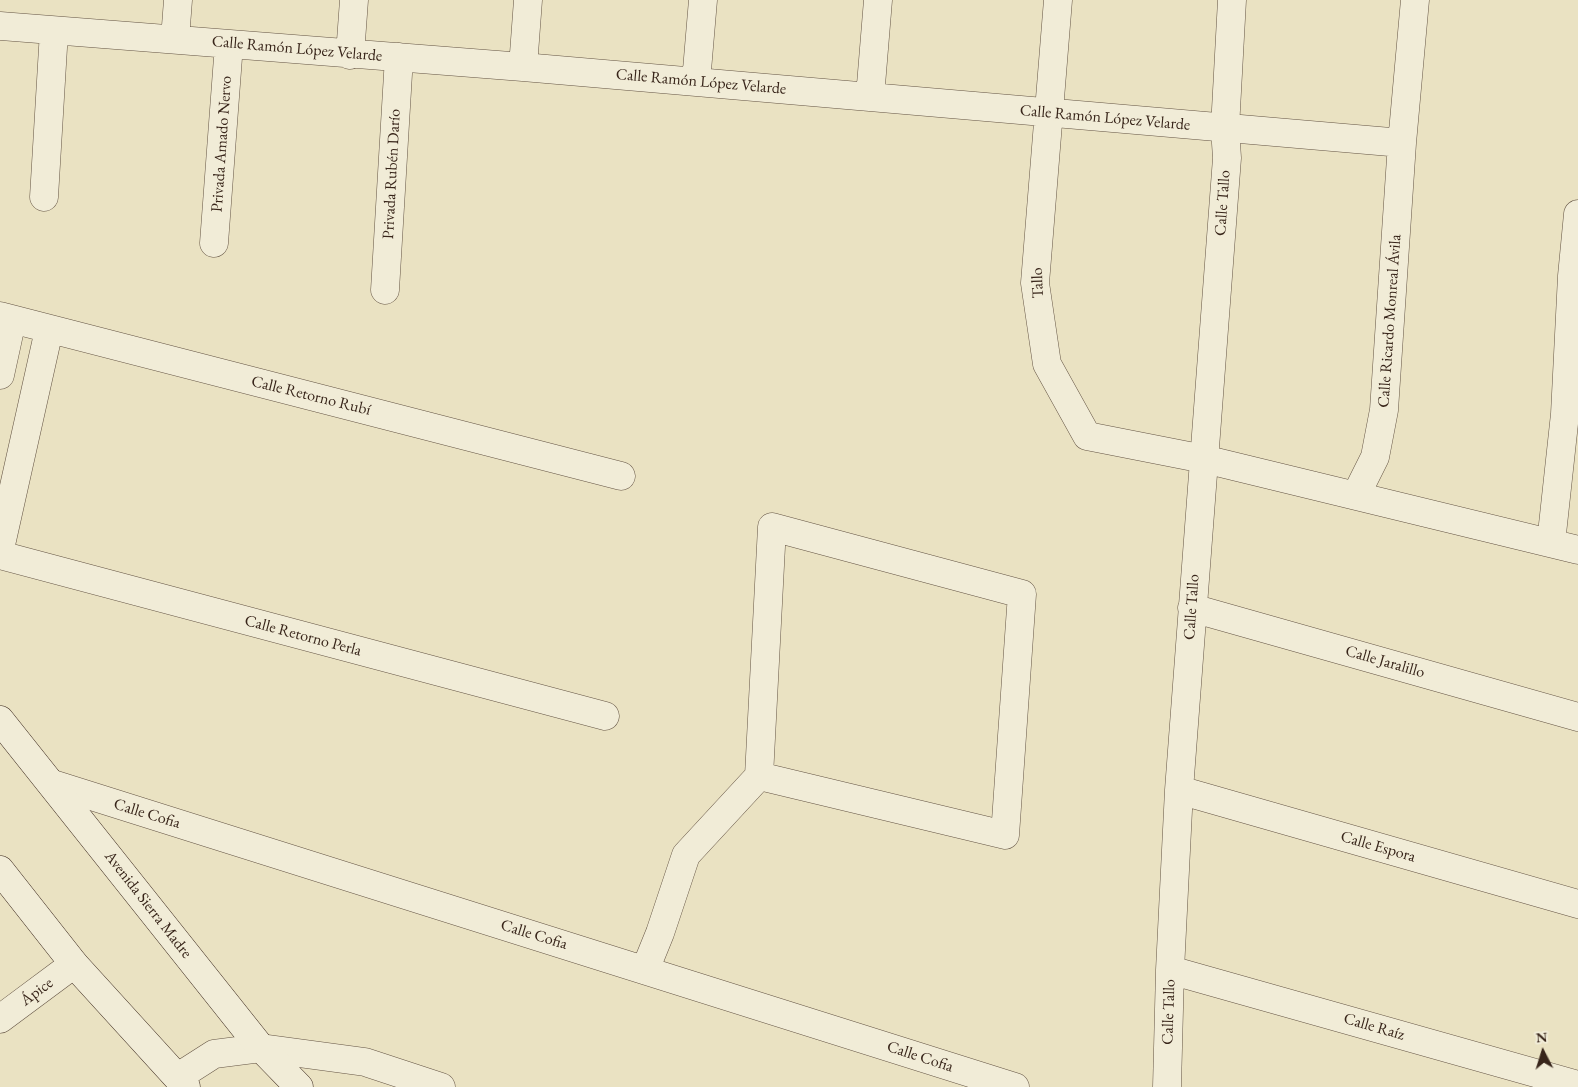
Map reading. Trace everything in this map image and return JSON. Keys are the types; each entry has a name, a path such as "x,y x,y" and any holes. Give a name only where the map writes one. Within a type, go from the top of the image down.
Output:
{"street":[{"path":"175,39 178,0"},
{"path":"350,55 354,0"},
{"path":"523,67 528,0"},
{"path":"696,82 703,0"},
{"path":"870,97 878,0"},
{"name":"Tallo","path":"1058,0 1035,283 1047,364 1087,436 1204,459 1578,550"},
{"path":"1225,128 1232,0"},
{"name":"Calle Ricardo Monreal Ávila","path":"1356,495 1374,456 1384,410 1402,143 1415,0"},
{"name":"Calle Ramón López Velarde","path":"0,26 350,55 523,67 1402,143"},
{"path":"44,197 54,30"},
{"name":"Privada Amado Nervo","path":"214,243 229,44"},
{"name":"Privada Rubén Darío","path":"385,290 399,57"},
{"name":"Calle Tallo","path":"1166,1087 1179,790 1227,158 1225,128"},
{"path":"1551,543 1565,414 1572,276 1578,214"},
{"path":"0,375 6,318"},
{"name":"Calle Retorno Rubí","path":"6,318 621,476"},
{"path":"0,549 49,330"},
{"path":"645,970 660,933 686,855 759,776 772,526 1022,594 1005,835 759,776"},
{"name":"Calle Retorno Perla","path":"0,555 605,716"},
{"name":"Calle Jaralillo","path":"1192,608 1578,716"},
{"name":"Avenida Sierra Madre","path":"0,720 53,784 261,1048 294,1085"},
{"name":"Calle Cofia","path":"53,784 1015,1087"},
{"name":"Calle Espora","path":"1179,790 1578,904"},
{"path":"0,870 74,964 182,1082 214,1054 261,1048 316,1057 365,1062 440,1087"},
{"name":"Ápice","path":"0,1019 74,964"},
{"name":"Calle Raíz","path":"1170,970 1578,1085"},
{"path":"294,1085 316,1057"}]}
